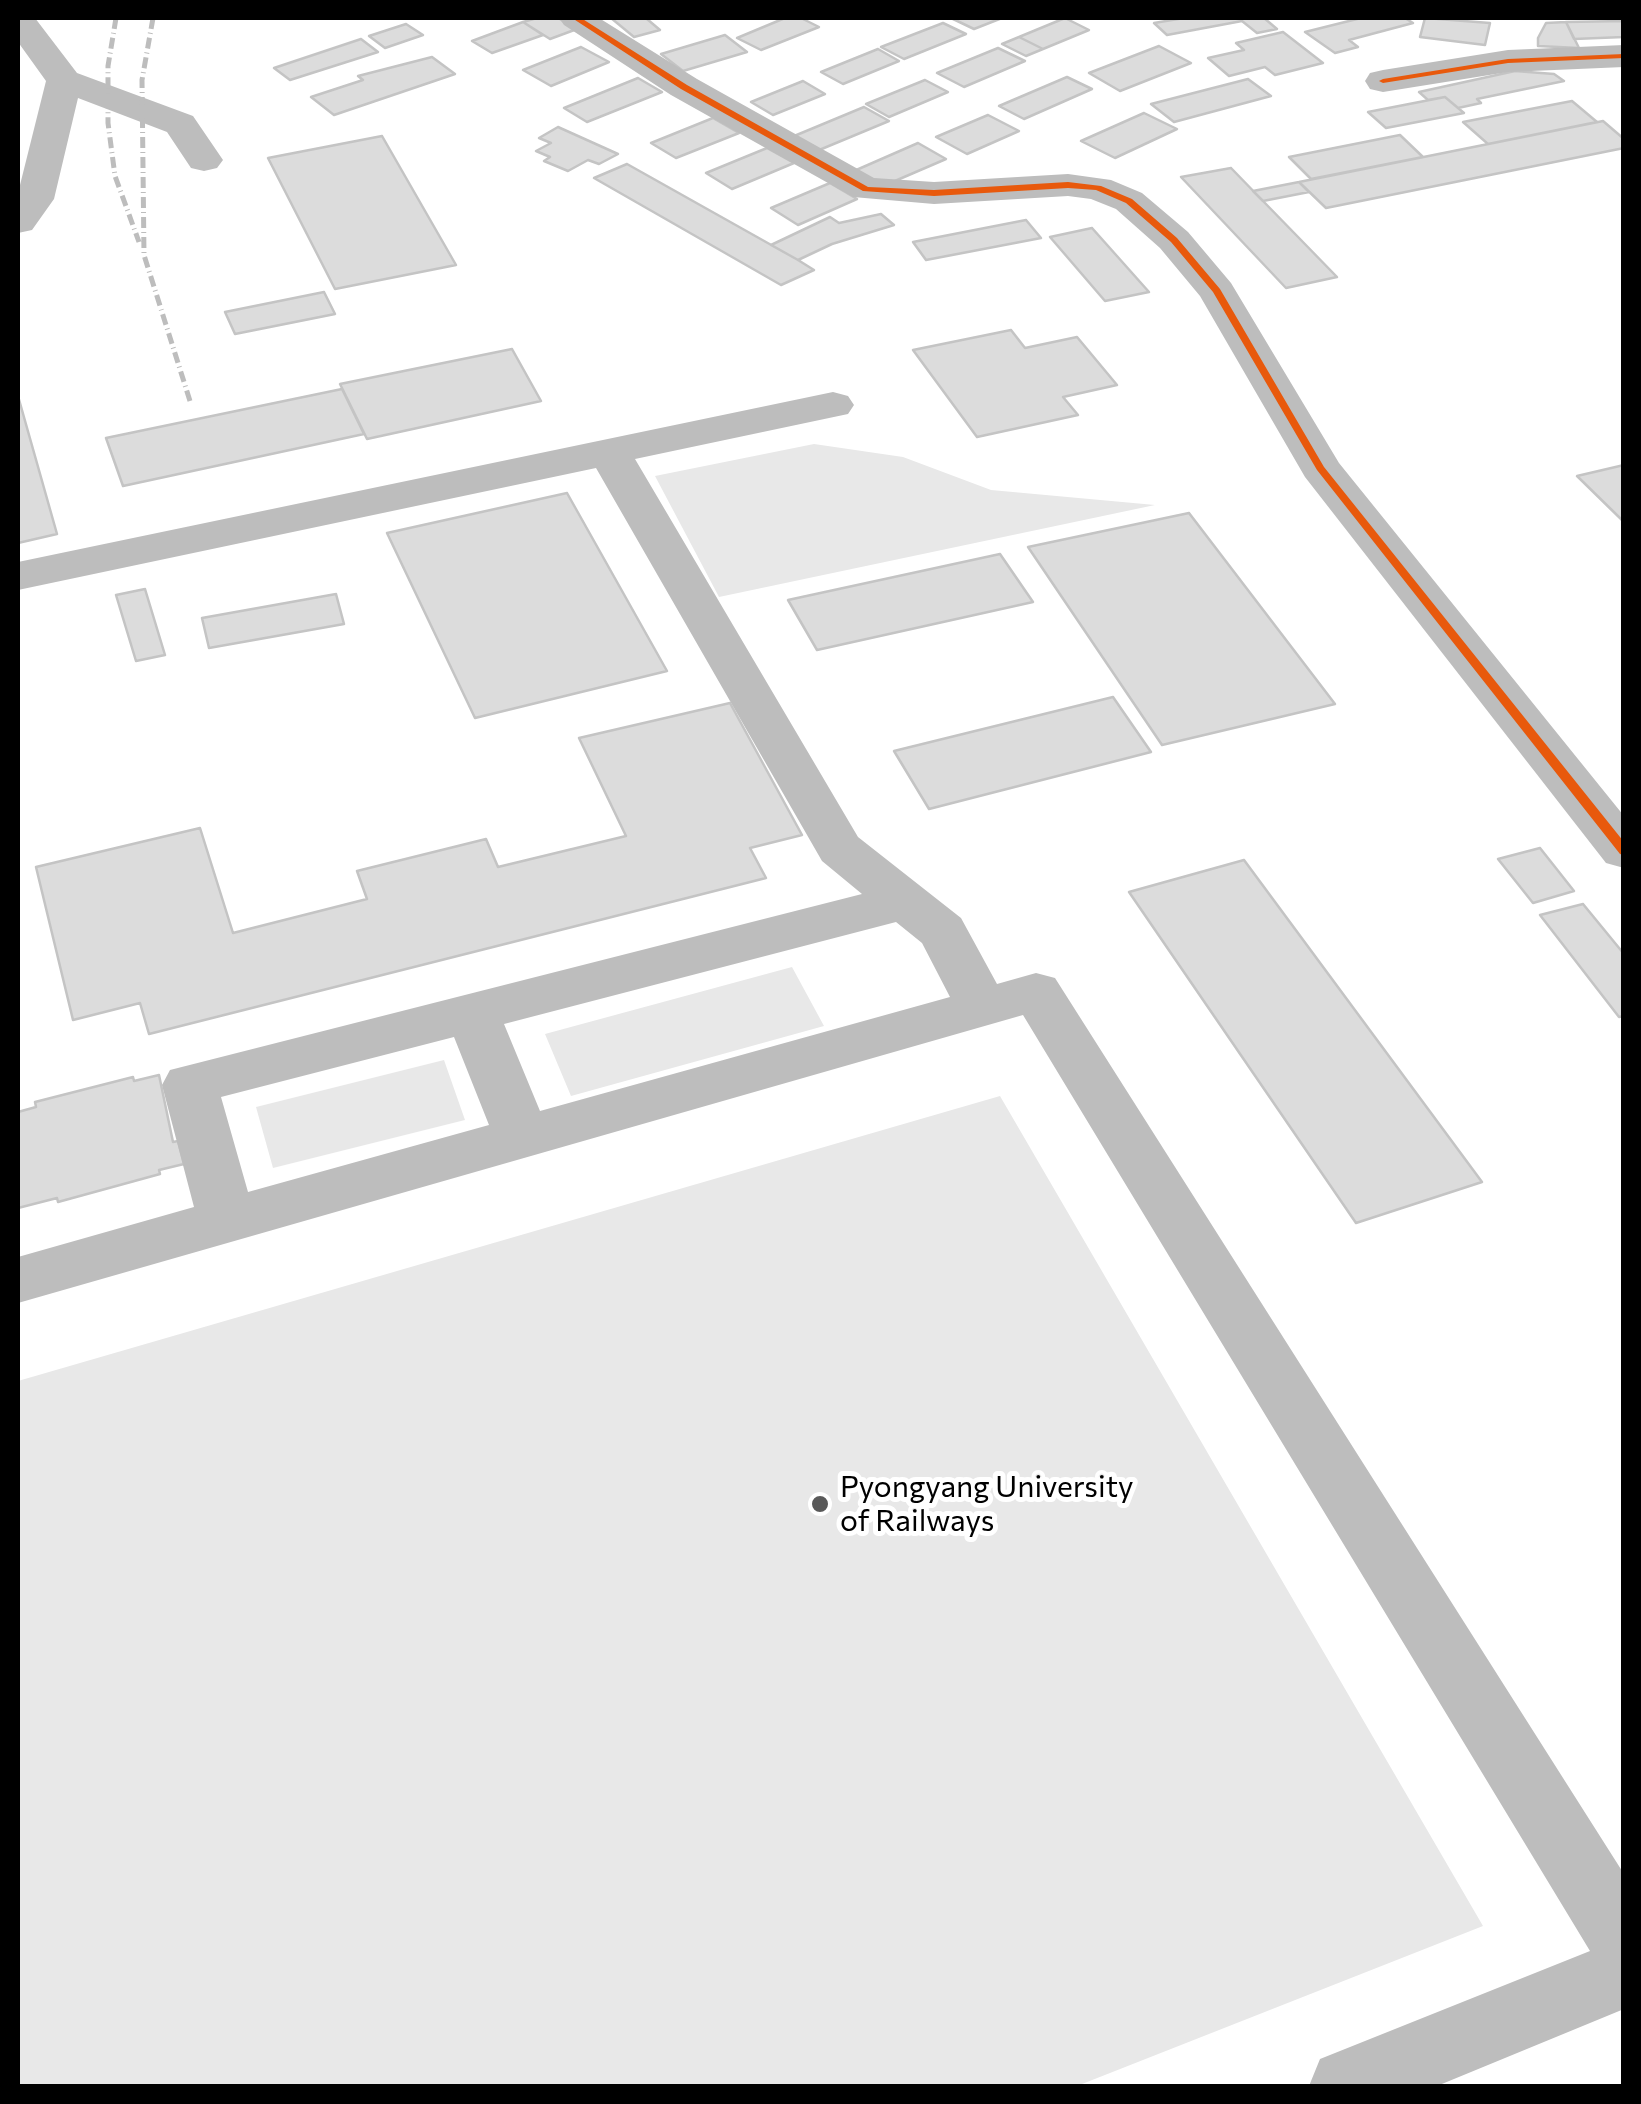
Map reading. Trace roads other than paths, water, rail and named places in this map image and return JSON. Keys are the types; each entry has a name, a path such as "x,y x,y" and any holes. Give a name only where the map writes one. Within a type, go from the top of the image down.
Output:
{"street":[{"path":"18,18 64,81 180,124 204,160"},
{"path":"576,18 684,87 866,189 934,193 1068,185 1098,188 1128,201 1174,240 1217,292 1320,468 1624,851"},
{"path":"1383,81 1508,60 1624,56"},
{"path":"18,222 35,199 64,81"},
{"path":"18,576 833,405"},
{"path":"609,452 840,849 942,930 982,1007"},
{"path":"227,1221 190,1085 906,901"},
{"path":"18,1280 1036,992 1624,1940"},
{"path":"472,1012 522,1137"},
{"path":"1348,2086 1624,1974"}],"railway":[{"path":"116,18 108,66 108,123 115,176 139,242"},
{"path":"153,18 142,80 144,255 190,401"}],"place":[{"name":"Pyongyang University of Railways","path":"820,1504"}]}
